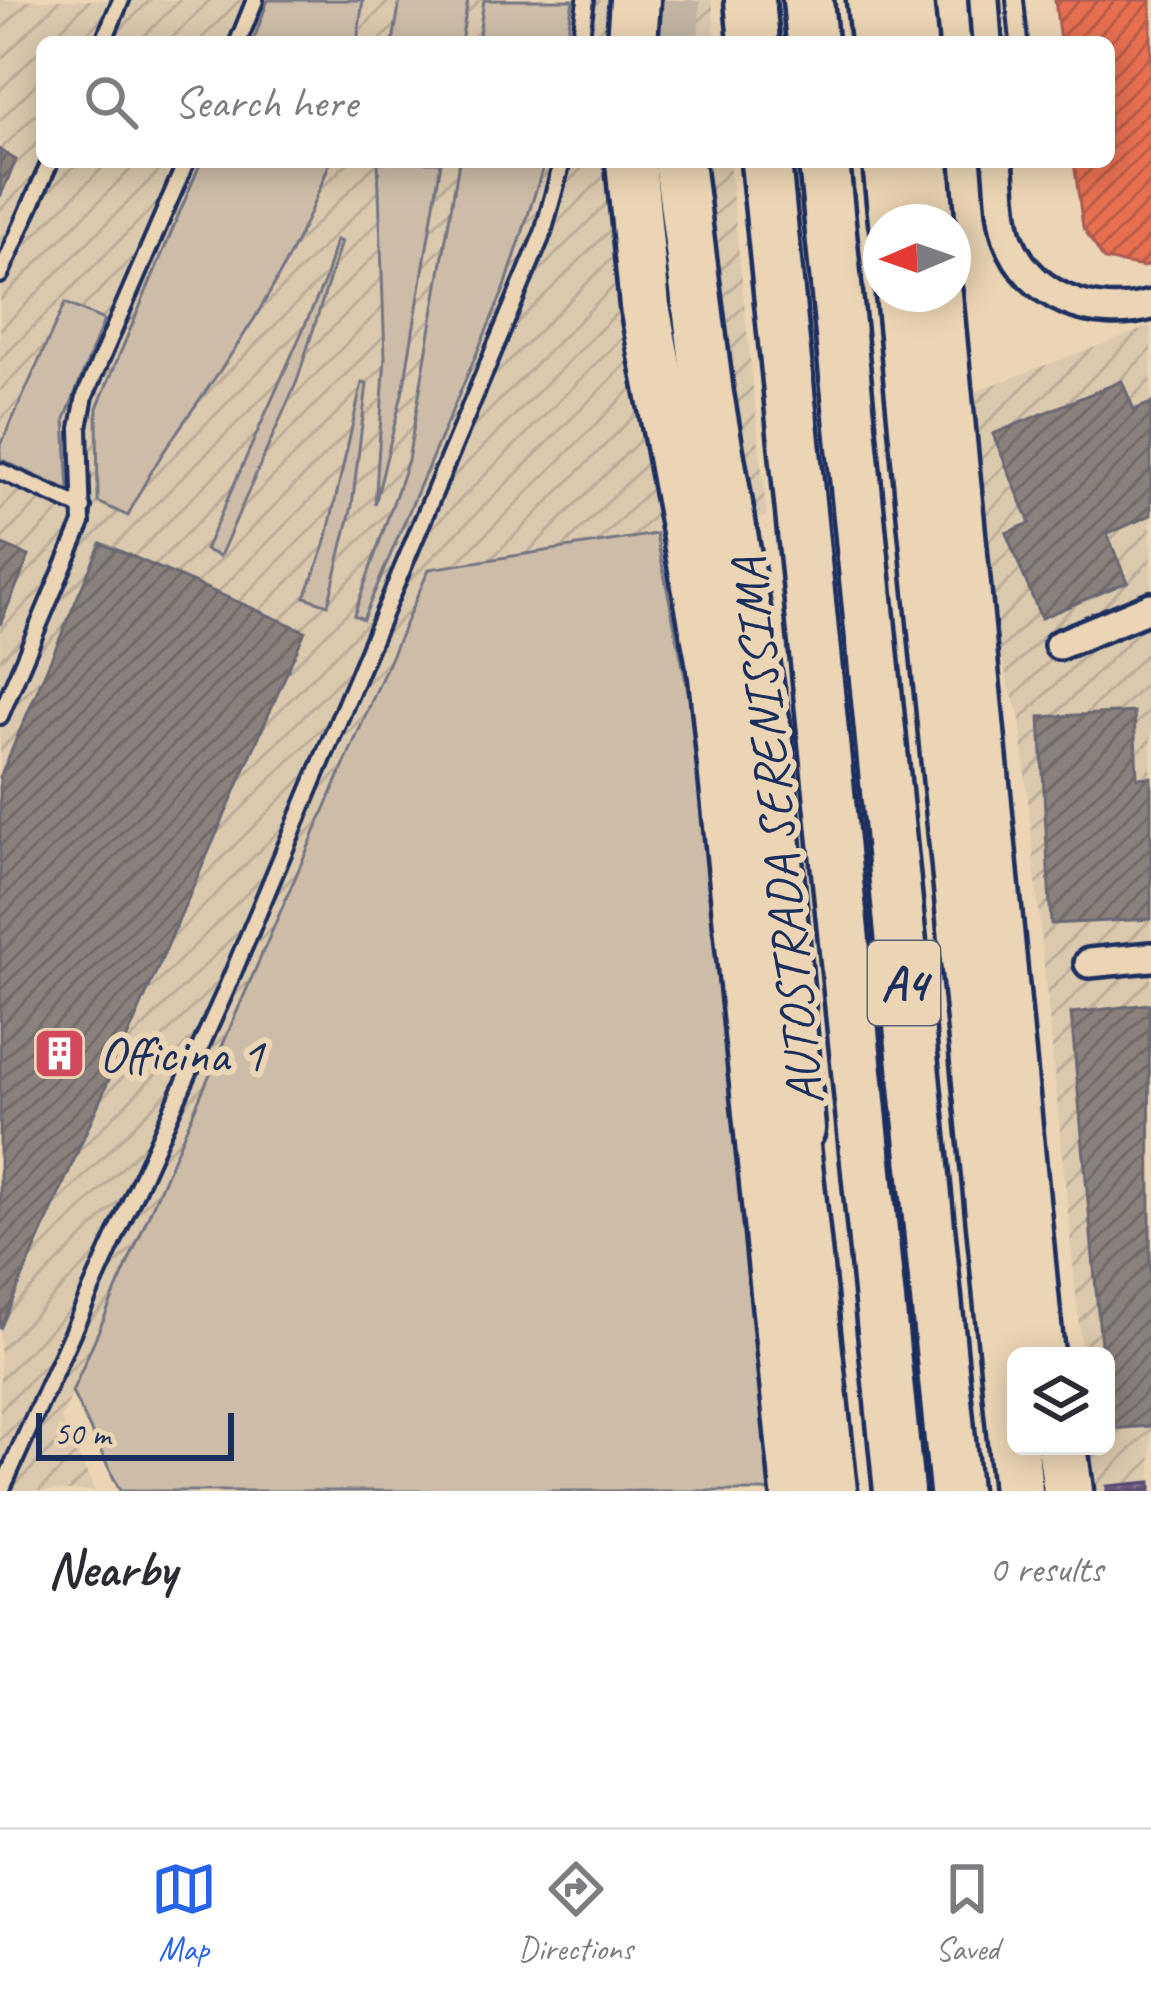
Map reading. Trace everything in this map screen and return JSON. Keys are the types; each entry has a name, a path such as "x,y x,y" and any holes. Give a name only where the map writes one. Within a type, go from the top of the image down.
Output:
{"highway":[{"path":"632,36 635,0"},
{"path":"750,0 753,36"},
{"path":"808,0 811,36"},
{"path":"872,0 876,36"},
{"path":"908,0 911,36"},
{"path":"632,168 645,306 712,658 796,1491"},
{"path":"680,168 708,394 766,731 794,1022 805,1223"},
{"name":"AUTOSTRADA SERENISSIMA","path":"767,168 899,1491"},
{"name":"A4","path":"825,168 955,1491"},
{"path":"889,168 892,204"},
{"path":"924,168 928,204"},
{"path":"903,312 1018,1491"},
{"path":"939,312 1042,1347"},
{"path":"659,382 693,495 752,791 805,1223 832,1491"},
{"path":"1048,1455 1052,1491"},
{"path":"1063,1455 1068,1491"}],"street":[{"path":"984,0 987,36"},
{"path":"999,168 1006,234 1030,276 1073,304 1122,310 1151,305"},
{"path":"1059,645 1151,607"},
{"path":"1089,963 1151,957"}],"lane":[{"path":"106,36 121,0"},
{"path":"240,36 255,0"},
{"path":"581,36 586,0"},
{"path":"1015,0 1018,36"},
{"path":"0,275 47,168"},
{"path":"0,716 78,536 83,508 79,428 85,396 182,168"},
{"path":"1,1491 226,992 543,233 560,168"},
{"path":"0,471 83,508"}],"shaded area":[{"path":"0,0 712,0 715,36 36,36 36,168 730,168 767,517 429,570 61,1419 95,1491 0,1491"},
{"path":"268,0 363,0 358,36 255,36"},
{"path":"400,0 468,0 462,36 394,36"},
{"path":"484,0 573,0 567,36 479,36"},
{"path":"198,168 328,168 301,233 265,300 166,448 128,516 98,502 97,408"},
{"path":"378,168 440,168 404,386 375,505 385,357"},
{"path":"458,168 543,168 505,287 363,619 354,615 408,460"},
{"path":"336,240 341,242 297,381 220,556 205,550 325,280"},
{"path":"65,303 104,320 65,419 69,491 0,459 0,447"},
{"path":"1151,326 1151,1491 1096,1491 1092,1455 1115,1455 1115,1347 1081,1347 1020,719 997,646 963,396"},
{"path":"362,383 367,384 352,506 328,605 305,597 325,545"},
{"path":"656,534 699,746 780,1491 120,1491 72,1392 429,569"}],"building: Shops":[{"path":"1055,0 1151,0 1151,264 1144,267 1104,260 1083,227 1075,168 1115,168 1115,36 1059,36"}],"building: Offices":[{"path":"1151,1482 1151,1491 1107,1491 1107,1486"}],"building: Industry":[{"path":"0,150 16,160 0,197"},
{"path":"1122,381 1134,410 1151,403 1151,515 1107,534 1127,582 1041,618 1006,533 1030,523 993,434"},
{"name":"Officina 1","path":"101,543 305,631 0,1329 0,777"},
{"path":"0,544 29,556 0,625"},
{"path":"1134,712 1137,778 1151,777 1151,919 1051,924 1040,717"},
{"path":"1149,1004 1151,1426 1115,1429 1115,1347 1101,1347 1071,1013"}],"tunnel":[{"path":"674,36 676,0"}],"place":[{"name":"Officina 1","path":"60,1053"}]}
